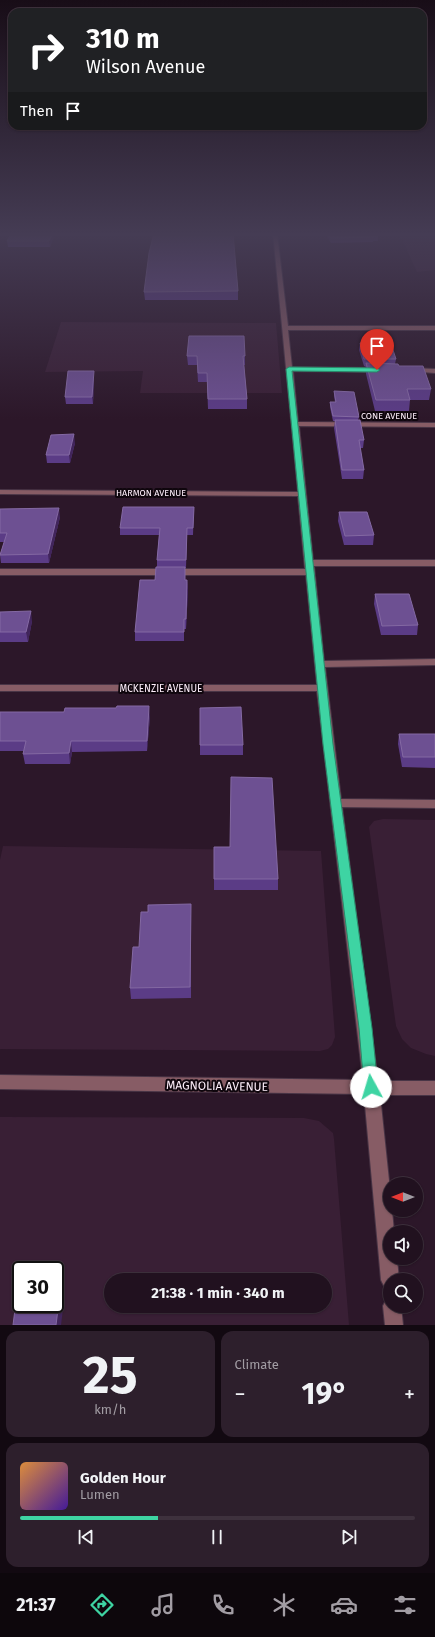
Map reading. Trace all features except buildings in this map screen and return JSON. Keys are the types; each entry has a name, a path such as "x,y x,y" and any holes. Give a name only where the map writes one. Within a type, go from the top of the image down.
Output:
{"street":[{"path":"282,295 294,424 311,567 322,688 365,1028 389,1273"},
{"path":"285,328 435,328"},
{"path":"289,369 389,370"},
{"path":"404,370 435,370"},
{"name":"CONE AVENUE","path":"294,424 435,425"},
{"name":"HARMON AVENUE","path":"0,492 302,494"},
{"path":"0,572 311,567 435,563"},
{"path":"320,664 435,662"},
{"name":"MCKENZIE AVENUE","path":"0,688 322,688"},
{"path":"336,803 435,804"},
{"name":"MAGNOLIA AVENUE","path":"0,1082 435,1088"},
{"path":"393,1313 394,1325"}],"shaded area":[{"path":"61,322 276,323 282,393 140,393 143,371 45,372"},
{"path":"383,819 435,820 435,1056 411,1048 402,1039 396,1026 369,827 374,821"},
{"path":"3,846 321,851 335,1037 332,1045 328,1049 320,1051 0,1049 0,860"},
{"path":"0,1117 304,1118 319,1121 333,1133 334,1139 349,1325 0,1325"}],"route":[{"path":"371,1087 365,1028 328,744 289,369 377,370"}]}
